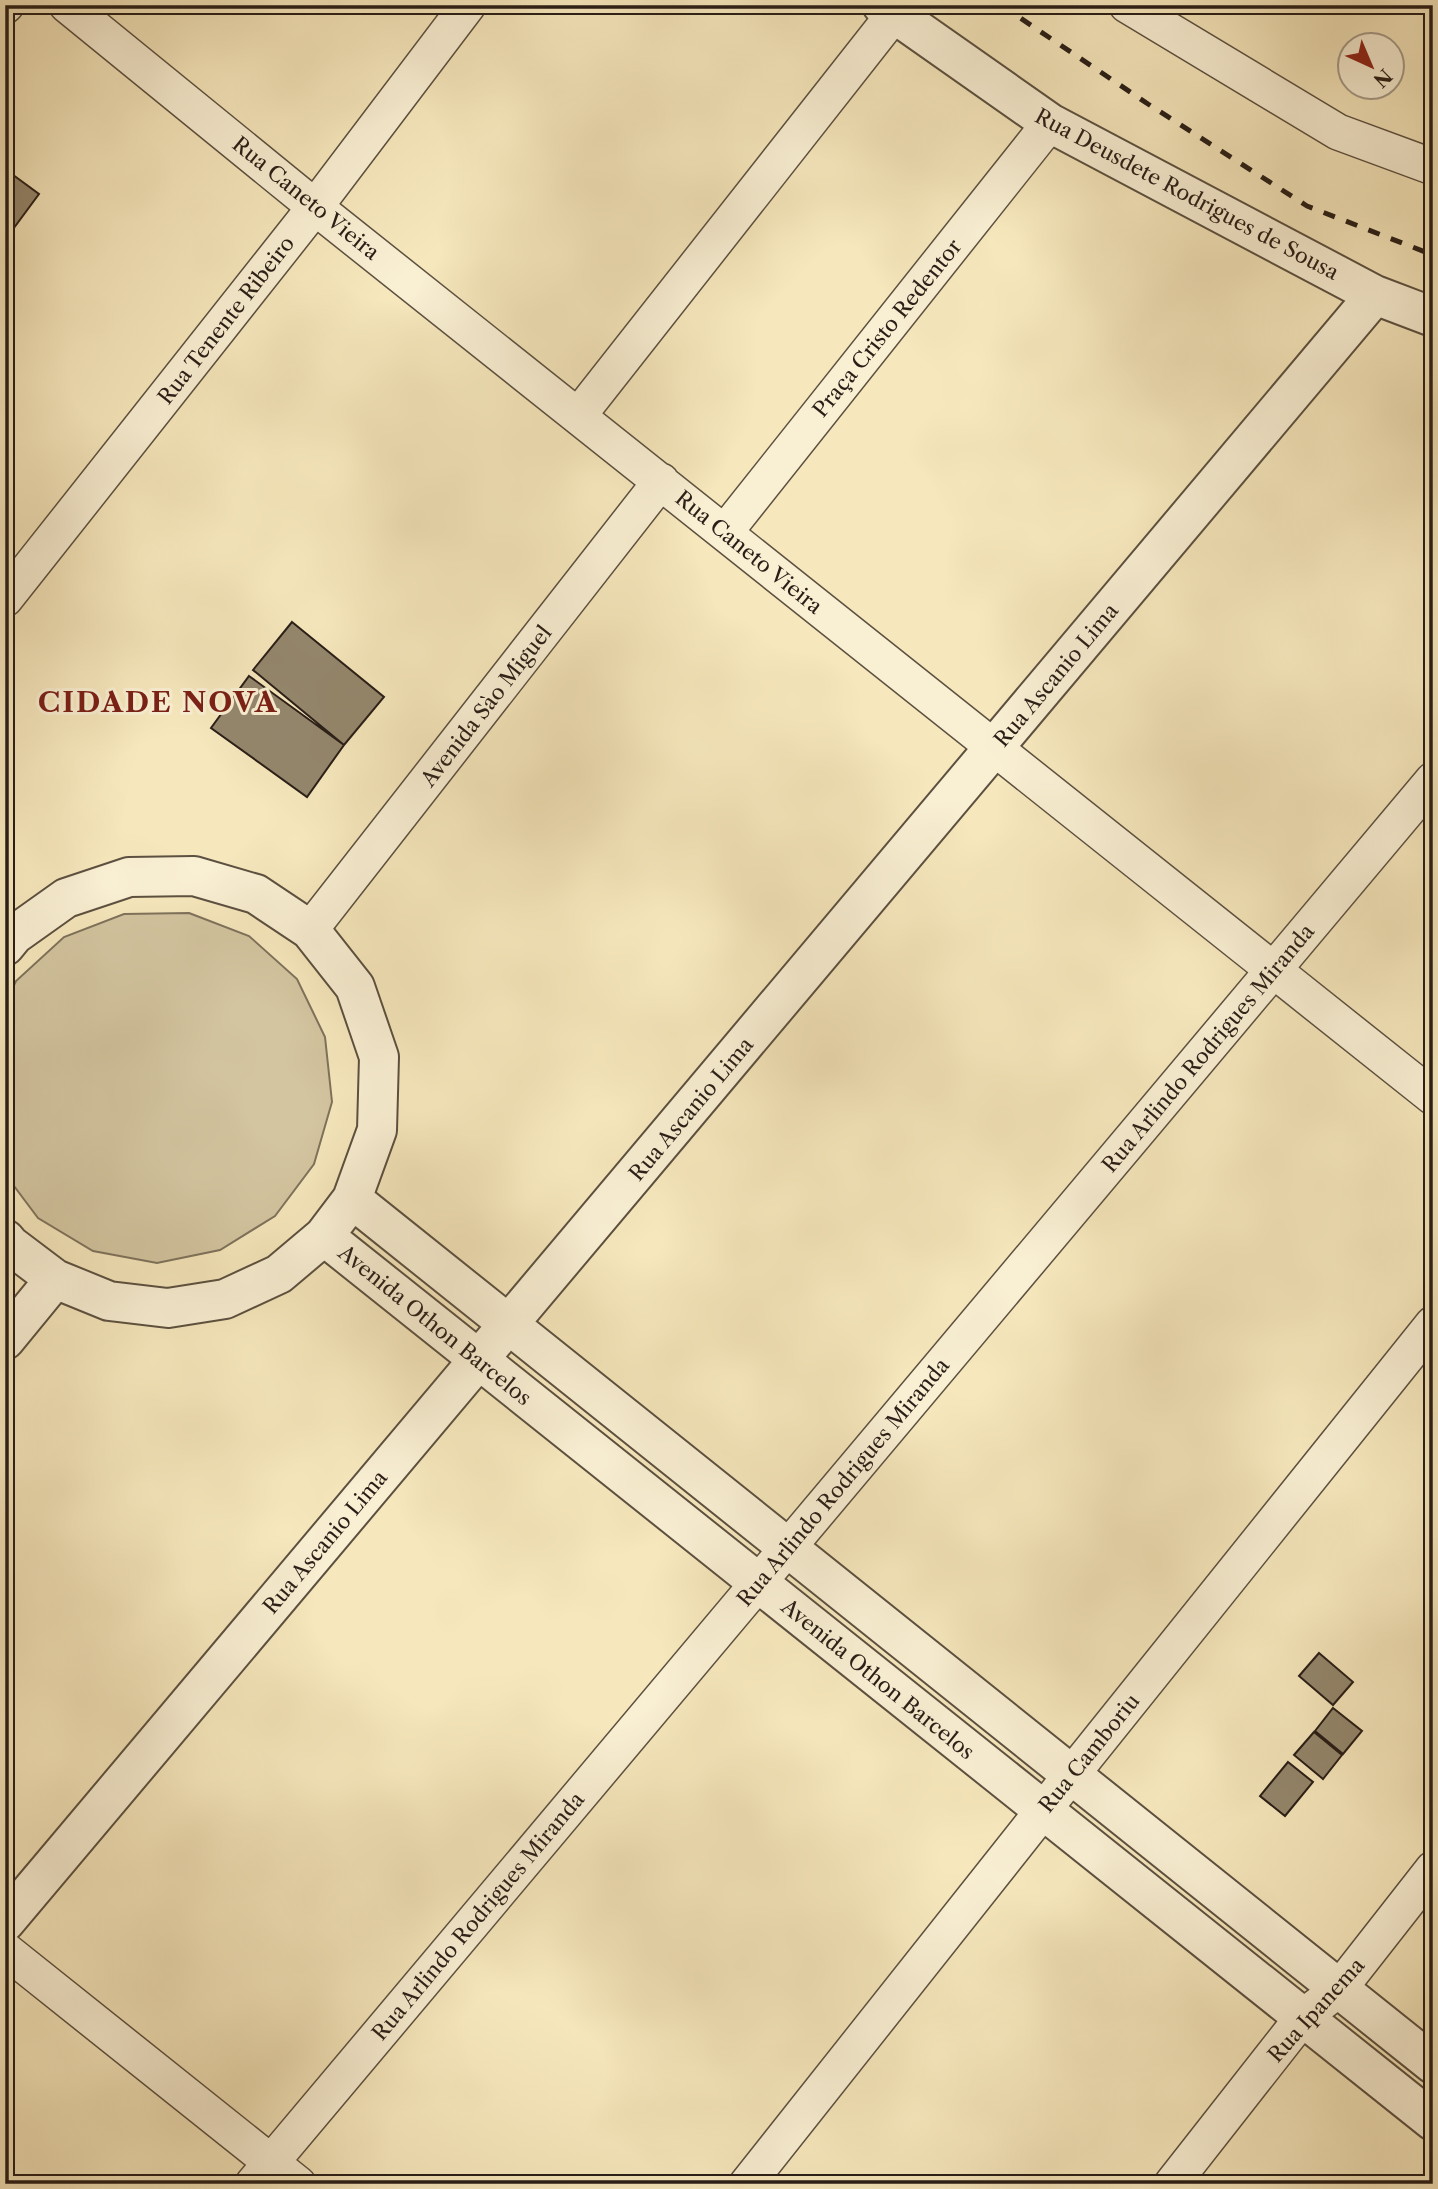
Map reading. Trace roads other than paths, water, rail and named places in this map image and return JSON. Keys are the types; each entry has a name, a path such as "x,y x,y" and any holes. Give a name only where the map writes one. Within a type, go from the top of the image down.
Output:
{"street":[{"name":"Rua Caneto Vieira","path":"66,5 315,207 1433,1097"},
{"name":"Rua Tenente Ribeiro","path":"5,599 315,207 468,5"},
{"path":"1127,5 1338,132 1433,167"},
{"path":"578,416 889,9"},
{"name":"Rua Deusdete Rodrigues de Sousa","path":"889,9 1050,123 1375,295 1433,317"},
{"name":"Praça Cristo Redentor","path":"724,532 1050,123"},
{"name":"Rua Ascanio Lima","path":"5,1922 1375,295"},
{"name":"Avenida Sào Miguel","path":"310,930 661,481"},
{"name":"Rua Arlindo Rodrigues Miranda","path":"274,2177 788,1547 1433,780"},
{"path":"7,1245 55,1279 109,1301 168,1308 225,1298 279,1274 324,1236 352,1199 377,1130 379,1057 355,988 310,930 256,894 244,890 194,876 129,877 66,898 8,936"},
{"path":"352,1199 1433,2064"},
{"name":"Avenida Othon Barcelos","path":"324,1236 1433,2121"},
{"path":"5,1340 55,1279"},
{"name":"Rua Camboriu","path":"747,2184 1433,1324"},
{"name":"Rua Ipanema","path":"1172,2184 1303,2017 1339,1989 1433,1869"},
{"path":"5,1950 274,2177"}],"railway":[{"path":"1001,5 1307,206 1433,255"}],"district":[{"name":"CIDADE NOVA","path":"158,702"}]}
